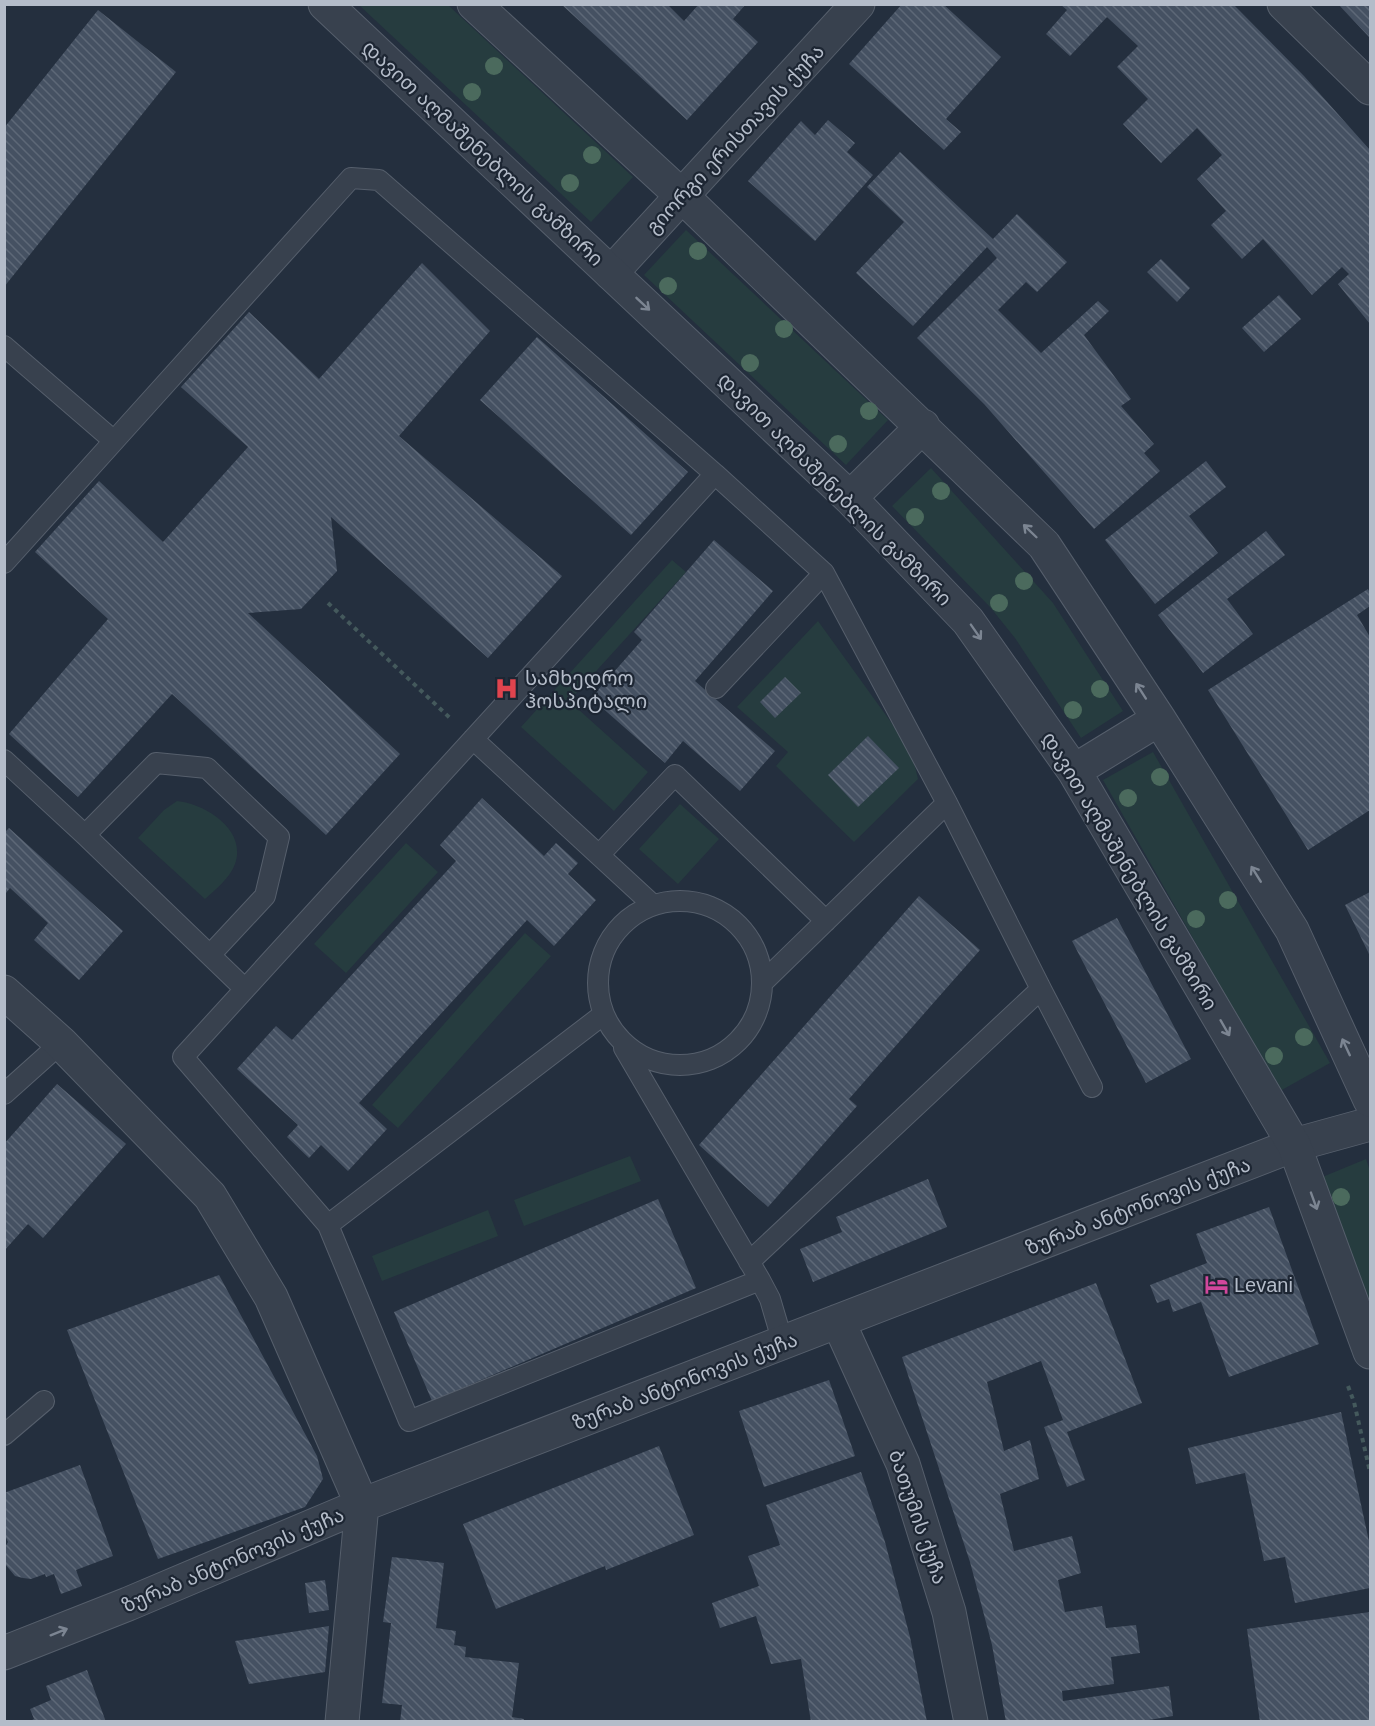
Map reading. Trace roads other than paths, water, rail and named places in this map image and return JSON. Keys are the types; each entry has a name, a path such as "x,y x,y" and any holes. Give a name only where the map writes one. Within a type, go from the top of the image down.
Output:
{"street":[{"name":"დავით აღმაშენებლის გამზირი","path":"326,4 850,498 968,621 1074,771 1294,1145 1371,1352"},
{"path":"474,4 682,196 1044,545 1159,719 1292,930 1371,1100"},
{"name":"გიორგი ერისთავის ქუჩა","path":"611,273 858,4"},
{"path":"1284,4 1371,88"},
{"path":"850,498 922,426"},
{"path":"1074,771 1159,719"},
{"path":"4,992 61,1043 210,1196 271,1297 362,1505 342,1722"},
{"name":"ზურაბ ანტონოვის ქუჩა","path":"4,1653 128,1604 362,1505 1294,1145 1371,1124"},
{"name":"ბათუმის ქუჩა","path":"838,1321 903,1464 949,1612 971,1722"}],"lane":[{"path":"4,563 351,178 379,180 715,474 824,573 947,803 1092,1087"},
{"path":"4,346 114,441"},
{"path":"715,474 183,1057 328,1225 409,1421 760,1280"},
{"path":"716,688 824,573"},
{"path":"473,739 653,905"},
{"path":"4,760 245,988"},
{"path":"85,835 156,762 207,768 239,798 279,837 265,896 210,955"},
{"path":"599,855 675,775 826,921"},
{"path":"763,982 947,803"},
{"path":"618,1039 641,1056 668,1065 696,1064 723,1054 744,1035 758,1010 763,982 758,956 746,933 727,915 704,904 678,901 653,905 630,918 612,937 601,960 597,986 604,1014 618,1039 760,1280 770,1299 783,1343"},
{"path":"749,1262 1041,989"},
{"path":"328,1225 604,1014"},
{"path":"4,1094 61,1043"},
{"path":"4,1435 44,1401"}],"place":[{"name":"სამხედრო ჰოსპიტალი","path":"507,689"},
{"name":"Levani","path":"1216,1285"}]}
